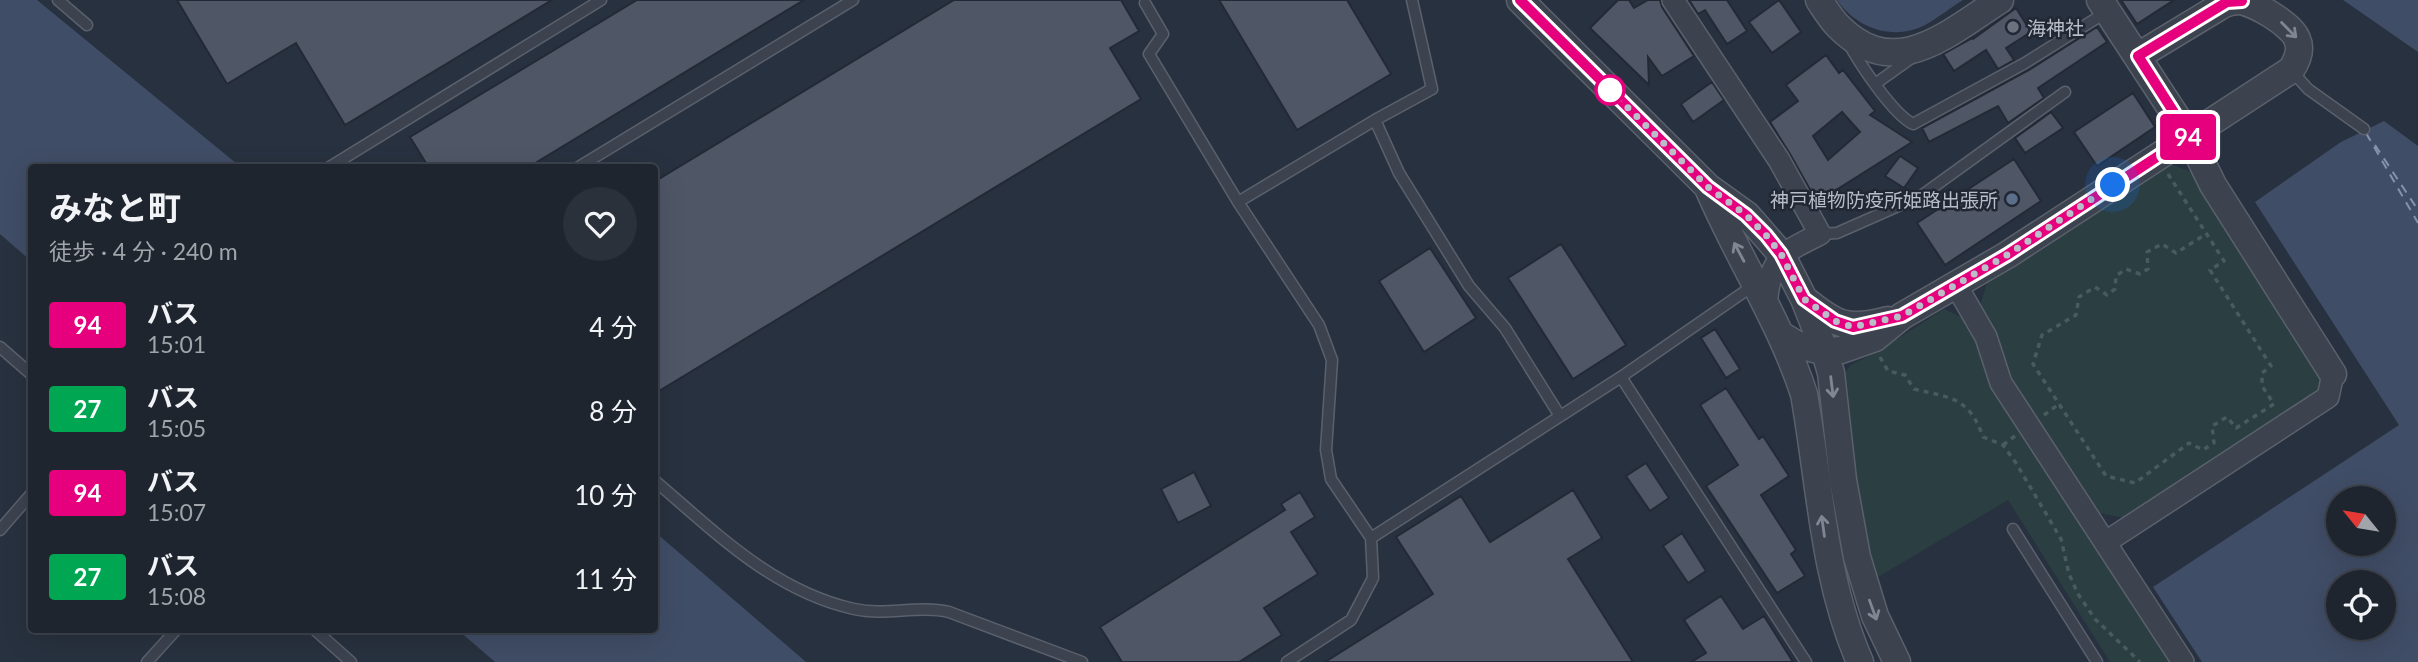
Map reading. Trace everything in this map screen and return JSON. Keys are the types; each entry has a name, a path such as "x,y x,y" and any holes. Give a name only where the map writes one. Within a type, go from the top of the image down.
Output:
{"street":[{"path":"1673,0 1779,160 1820,234 1781,254 1761,294"},
{"path":"1819,0 1837,26 1855,40 1880,51 1894,53 1925,48 2000,0"},
{"path":"1524,1 1708,187 1746,215 1781,254 1804,299 1831,373 1843,480 1857,557 1875,616 1896,662"},
{"path":"1781,335 1796,344 1825,352 1841,350 1875,338 1902,316 2007,255 2291,70 2298,55 2298,39 2289,27 2256,6 2242,1 2227,2 2138,56"},
{"path":"2104,6 2189,136 2213,185 2333,374 2328,397 2106,542"},
{"path":"1708,187 1725,227 1781,335 1804,394 1832,580 1848,634 1860,662"},
{"path":"1956,285 1986,337 2001,383 2183,662"},
{"path":"1804,299 1835,321 1853,327"},
{"path":"1804,394 1811,368 1853,327 1902,316"}],"lane":[{"path":"58,0 87,25"},
{"path":"334,164 601,0"},
{"path":"584,164 853,0"},
{"path":"1238,202 1432,89 1412,0"},
{"path":"1145,4 1163,34 1149,54 1238,202 1319,325 1332,360 1326,450 1331,480 1371,538 1373,578 1351,620 1287,662"},
{"path":"1837,26 1875,84 1905,120 1913,124 2025,63 2104,6"},
{"path":"1875,84 1925,48"},
{"path":"2291,70 2308,89 2364,129"},
{"path":"1820,234 1837,233 1921,196 2065,92"},
{"path":"1375,120 1399,173 1469,286 1505,328 1560,416"},
{"path":"1371,538 1621,377 1761,294"},
{"path":"0,347 28,372"},
{"path":"1621,377 1806,662"},
{"path":"658,483 757,566 807,594 855,609 884,611 933,608 1082,662"},
{"path":"0,530 28,498"},
{"path":"2013,529 2097,662"},
{"path":"148,662 173,633"},
{"path":"318,633 351,662"}],"path":[{"path":"2166,171 2224,261 2210,270 2271,366 2262,373 2262,386 2274,404 2236,428 2227,416 2212,426 2214,443 2203,450 2189,443 2135,483 2106,476 2033,364 2042,335 2076,315 2079,297 2095,287 2107,295 2115,289 2116,276 2126,269 2140,274 2148,269 2147,252 2162,244 2176,253 2206,234"},
{"path":"1877,352 1888,371 1905,375 1914,389 1956,399 1976,417 1983,437 2003,444 2061,539 2069,574 2078,594 2095,619 2140,662"}],"shaded area":[{"path":"2171,164 2196,174 2321,372 2318,391 2124,518 2099,513 2029,409 2008,372 1996,334 1980,307 1987,282"},
{"path":"1944,309 1961,317 1977,339 1994,389 2170,662 2110,662 2008,500 1873,580 1843,375 1851,365 1877,352"}],"water":[{"path":"0,0 37,0 237,164 28,164 28,258 0,234"},
{"path":"1837,0 1963,0 1925,25 1913,30 1889,32 1865,25 1845,10"},
{"path":"2343,0 2418,0 2418,52"},
{"path":"2384,121 2418,146 2418,662 2202,662 2153,587 2399,425 2255,202 2341,142"},
{"path":"658,535 806,662 495,662 461,633 658,633"}],"building":[{"path":"177,0 552,0 345,125 296,43 227,84"},
{"path":"637,0 804,0 534,164 427,164 410,137"},
{"path":"954,0 1121,0 1139,31 1110,48 1141,99 658,392 658,180"},
{"path":"1219,0 1347,0 1391,74 1297,130"},
{"path":"1618,0 1629,0 1634,8 1648,0 1660,0 1694,56 1662,76 1648,57 1649,85 1590,28"},
{"path":"1689,0 1727,0 1747,31 1727,44 1705,10 1698,14"},
{"path":"1779,0 1801,32 1772,53 1749,22"},
{"path":"2121,0 2174,0 2137,24"},
{"path":"2016,8 2031,32 2006,48 2014,60 1998,69 1986,50 1954,71 1943,54 1973,39"},
{"path":"2097,27 2107,42 2038,88 2044,98 2008,123 1998,106 1929,142 1922,128 2029,70"},
{"path":"1826,55 1839,73 1843,70 1875,111 1870,115 1912,142 1817,202 1770,122 1798,101 1786,85","holes":["1842,112 1860,132 1828,160 1813,136"]},
{"path":"1712,82 1724,100 1693,122 1681,104"},
{"path":"2133,93 2155,127 2097,166 2074,132"},
{"path":"2051,112 2063,128 2025,153 2015,138"},
{"path":"1900,156 1918,168 1904,188 1885,176"},
{"path":"2014,159 2041,201 1945,265 1917,223"},
{"path":"1561,244 1626,345 1573,379 1508,278"},
{"path":"1430,248 1476,318 1424,352 1379,281"},
{"path":"1715,329 1740,369 1726,378 1701,338"},
{"path":"1726,388 1759,439 1763,436 1789,476 1761,495 1796,550 1791,554 1805,576 1777,593 1706,486 1738,465 1700,405"},
{"path":"1646,463 1669,498 1650,511 1626,476"},
{"path":"1194,472 1211,506 1178,523 1161,489"},
{"path":"1573,490 1602,538 1568,559 1633,662 1325,662 1433,594 1396,537 1461,496 1490,542"},
{"path":"1300,492 1315,517 1291,532 1318,574 1264,608 1282,635 1239,662 1122,662 1100,627 1285,510 1281,504"},
{"path":"1682,533 1706,571 1688,583 1663,546"},
{"path":"1721,596 1743,629 1764,616 1793,662 1691,662 1706,653 1684,620"}],"ferry route":[{"path":"2366,133 2418,223"},
{"path":"2375,145 2418,210"}],"bus line":[{"name":"94","path":"1520,0 1708,187 1746,215 1766,235 1781,254 1804,299 1835,321 1853,327 1902,316 2007,255 2189,136 2138,56 2227,2 2242,1"}],"place":[{"name":"海神社","path":"2013,27"},
{"name":"神戸植物防疫所姫路出張所","path":"2012,199"}],"route":[{"path":"1610,90 1708,187 1746,215 1766,235 1781,254 1804,299 1835,321 1853,327 1902,316 2007,255 2113,185"}]}
